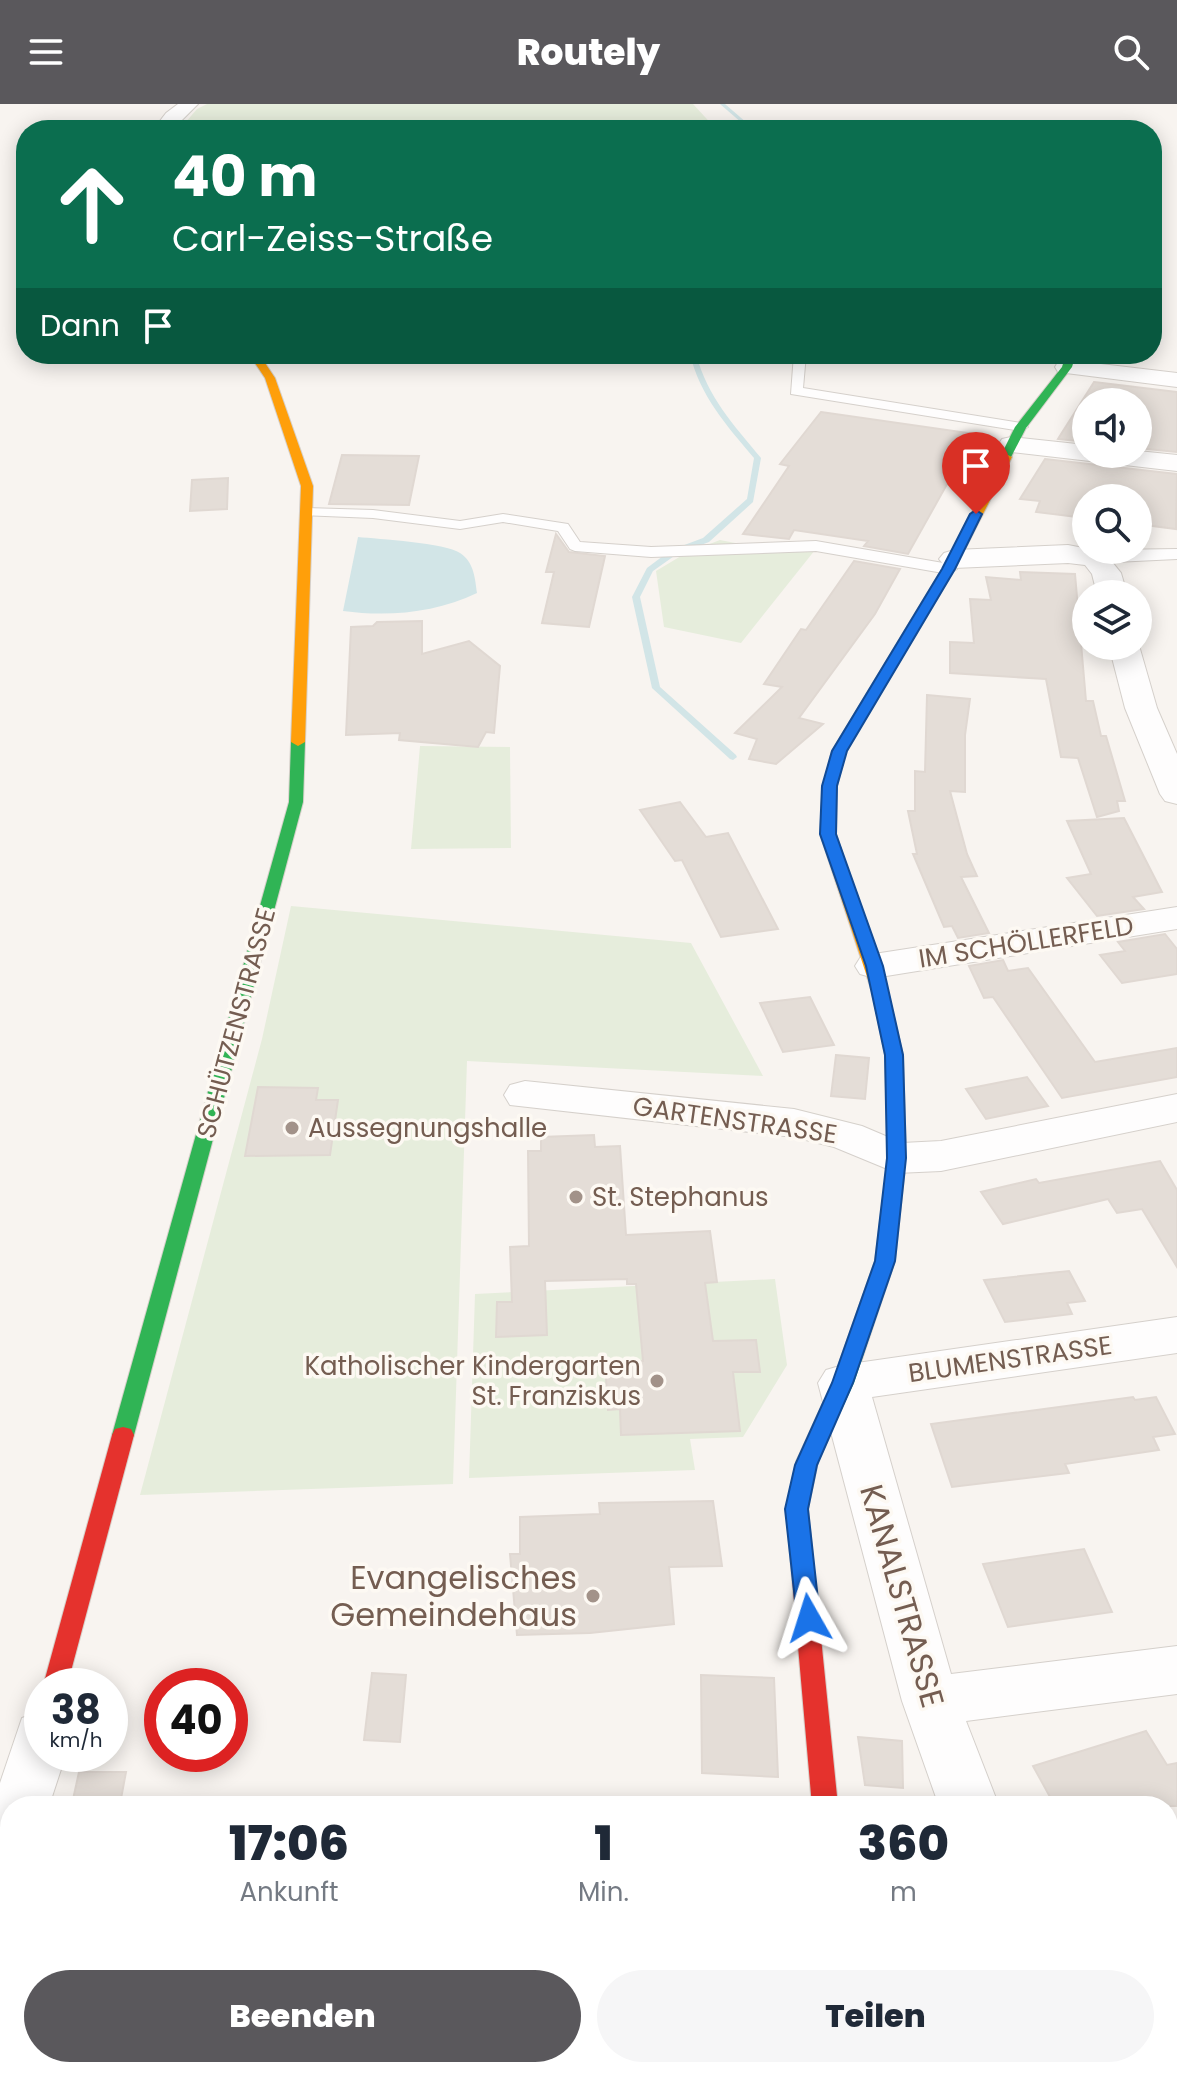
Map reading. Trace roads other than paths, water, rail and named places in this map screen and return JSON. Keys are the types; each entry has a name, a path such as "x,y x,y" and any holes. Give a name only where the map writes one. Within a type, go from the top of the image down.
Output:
{"street":[{"path":"170,120 189,104"},
{"name":"SCHÜTZENSTRASSE","path":"60,1668 296,802 307,486 270,378 261,364"},
{"path":"824,1796 797,1509 806,1465 843,1383 885,1261 897,1158 894,1055 874,966 828,834 830,786 839,751 951,564 1016,436 1067,364"},
{"path":"1086,364 1177,380"},
{"path":"1016,436 1072,450"},
{"path":"1152,460 1177,463"},
{"path":"951,564 1072,555"},
{"path":"1129,660 1141,708 1177,794"},
{"name":"IM SCHÖLLERFELD","path":"874,966 1177,918"},
{"name":"GARTENSTRASSE","path":"525,1095 794,1123 847,1136 897,1158 941,1156 1177,1108"},
{"name":"BLUMENSTRASSE","path":"843,1383 1177,1335"},
{"name":"KANALSTRASSE","path":"843,1383 930,1701 965,1796"},
{"path":"930,1701 1177,1670"},
{"path":"24,1796 33,1772"}],"lane":[{"path":"799,364 796,391 1016,436"},
{"path":"306,512 373,514 460,525 503,518 563,527 575,546 651,552 816,546 951,564"},
{"path":"1152,554 1177,554"}],"waterway":[{"path":"722,104 741,120"},
{"path":"696,364 710,397 758,458 750,500 706,540 674,552 650,570 636,597 656,688 733,757"}],"place":[{"name":"Aussegnungshalle","path":"292,1128"},
{"name":"St. Stephanus","path":"576,1197"},
{"name":"Katholischer Kindergarten St. Franziskus","path":"657,1381"},
{"name":"Evangelisches Gemeindehaus","path":"593,1596"}]}
